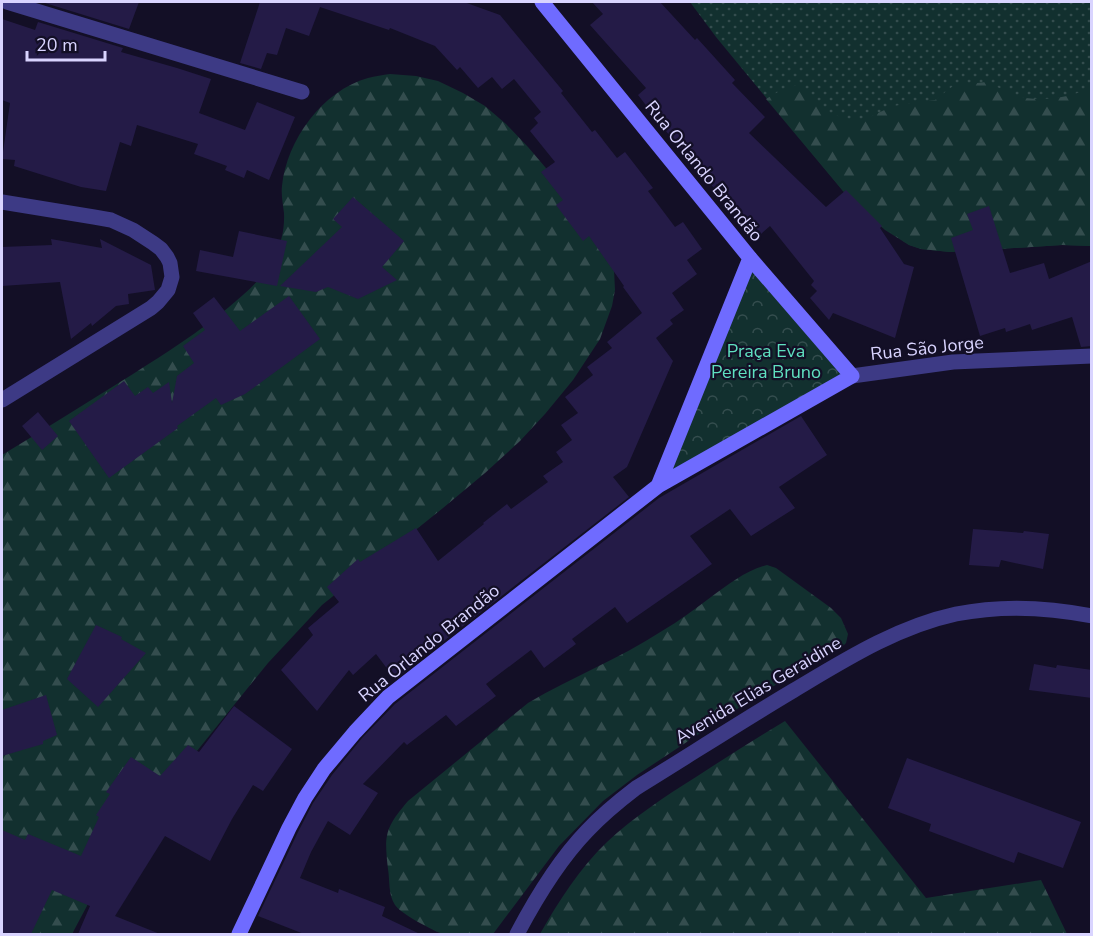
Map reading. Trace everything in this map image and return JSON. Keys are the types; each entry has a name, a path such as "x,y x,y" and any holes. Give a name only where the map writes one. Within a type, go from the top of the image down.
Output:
{"street":[{"path":"7,2 302,92"},
{"name":"Rua Orlando Brandão","path":"542,2 750,258 658,486"},
{"path":"2,202 111,220 133,230 161,249 170,263 172,278 168,290 151,308 2,400"},
{"name":"Rua São Jorge","path":"750,258 852,376 953,362 1092,356"},
{"name":"Rua Orlando Brandão","path":"239,934 305,798 324,769 388,698 658,486 852,376"},
{"name":"Avenida Elias Geraidine","path":"517,934 532,905 561,863 586,832 610,809 636,788 855,654 927,622 981,610 1014,608 1062,610 1092,616"}],"green space":[{"path":"690,2 1091,2 1091,246 1062,245 950,252 921,249 909,245 885,230 843,191 716,37"},
{"path":"390,74 438,81 485,106 506,124 551,174 614,270 615,290 612,306 600,339 573,380 520,441 443,508 322,605 268,663 155,803 105,872 72,934 2,934 2,455 182,342 218,316 253,286 270,265 280,244 284,221 282,186 285,169 299,135 322,106 336,94 351,84"},
{"path":"986,82 1016,95 1034,99 1068,96 1091,87 1091,246 1062,245 950,252 921,249 909,245 875,222 843,191 766,99 783,89 798,85 811,96 819,109 861,121 893,106 935,100 953,86"},
{"name":"Praça Eva Pereira Bruno","path":"750,258 852,376 658,486"},
{"path":"767,565 776,568 831,608 841,618 848,634 846,643 841,648 723,718 637,775 603,801 559,846 493,934 443,934 417,921 395,905 390,892 387,857 388,832 408,801 528,703 646,641 738,578"},
{"path":"785,721 926,898 1041,880 1067,934 540,934 579,874 617,833 672,792"}],"building":[{"path":"45,2 139,2 129,29"},
{"path":"260,2 464,2 500,15 563,91 561,93 592,132 595,130 617,158 625,152 653,188 648,191 675,227 683,222 702,249 687,260 697,274 672,293 684,310 670,320 673,324 656,338 673,361 627,467 613,477 629,497 395,679 376,654 353,675 349,670 317,711 281,670 313,635 308,628 339,602 327,587 358,559 360,562 416,528 438,561 507,504 511,509 548,482 543,476 563,462 556,452 572,440 561,425 578,413 565,397 593,375 587,367 612,348 607,342 642,313 589,236 583,241 556,205 563,200 541,172 555,162 530,131 538,123 534,118 541,112 514,79 502,89 492,77 478,88 460,67 457,70 435,46 390,28 389,30 320,7 309,36 286,28 277,55 267,53 261,69 240,63"},
{"path":"592,2 660,2 695,40 697,38 735,80 732,83 765,117 749,133 826,207 846,190 882,226 880,228 904,264 914,267 895,338 833,313 829,320 810,298 817,291 811,285 814,281 770,226 761,234 717,184 714,188 638,95 646,88 590,25 603,14"},
{"path":"2,19 35,30 38,22 123,48 121,52 211,79 199,113 245,130 257,102 295,117 269,180 247,170 244,178 225,170 227,166 194,154 198,144 137,125 131,146 120,142 106,191 81,187 14,166 15,160 2,159 10,103 2,100"},
{"path":"353,197 404,241 382,267 397,280 358,299 328,287 316,292 280,286 342,227 333,219"},
{"path":"989,206 1010,273 1044,263 1049,279 1092,261 1092,346 1081,347 1072,317 1032,330 1030,324 1006,332 1005,328 980,336 951,238 973,230 967,214"},
{"path":"239,231 287,241 277,286 196,271 200,250 233,257"},
{"path":"51,239 102,248 100,239 151,265 155,290 128,294 129,304 116,306 92,326 91,323 71,339 60,282 2,286 2,247 52,245"},
{"path":"289,296 320,339 245,394 221,405 216,398 109,478 69,421 124,381 135,396 148,387 153,393 169,382 172,403 177,376 194,363 183,346 205,330 193,313 214,297 240,331"},
{"path":"38,412 58,436 42,450 22,426"},
{"path":"801,416 827,455 779,487 795,508 751,536 730,509 690,536 712,564 627,623 615,607 572,639 576,644 544,668 531,650 486,684 496,696 456,726 446,715 407,745 404,742 363,784 378,793 350,835 328,821 300,878 338,893 339,889 385,907 382,916 420,934 304,934 258,916 313,803 362,738 395,704 659,498"},
{"path":"973,529 1049,534 1043,569 1001,560 999,567 969,565"},
{"path":"96,625 122,637 121,639 146,653 98,707 67,679"},
{"path":"1034,664 1092,670 1092,698 1029,690"},
{"path":"46,695 57,735 43,741 43,744 2,756 2,710"},
{"path":"234,706 292,749 263,791 253,785 210,861 165,836 115,916 160,934 78,934 90,906 52,890 31,934 2,934 2,830 25,840 28,834 81,856 99,817 96,815 110,794 106,792 131,757 160,776 188,745 199,752"},
{"path":"907,758 1081,822 1063,868 1018,852 1014,863 929,831 931,824 888,808"}]}
